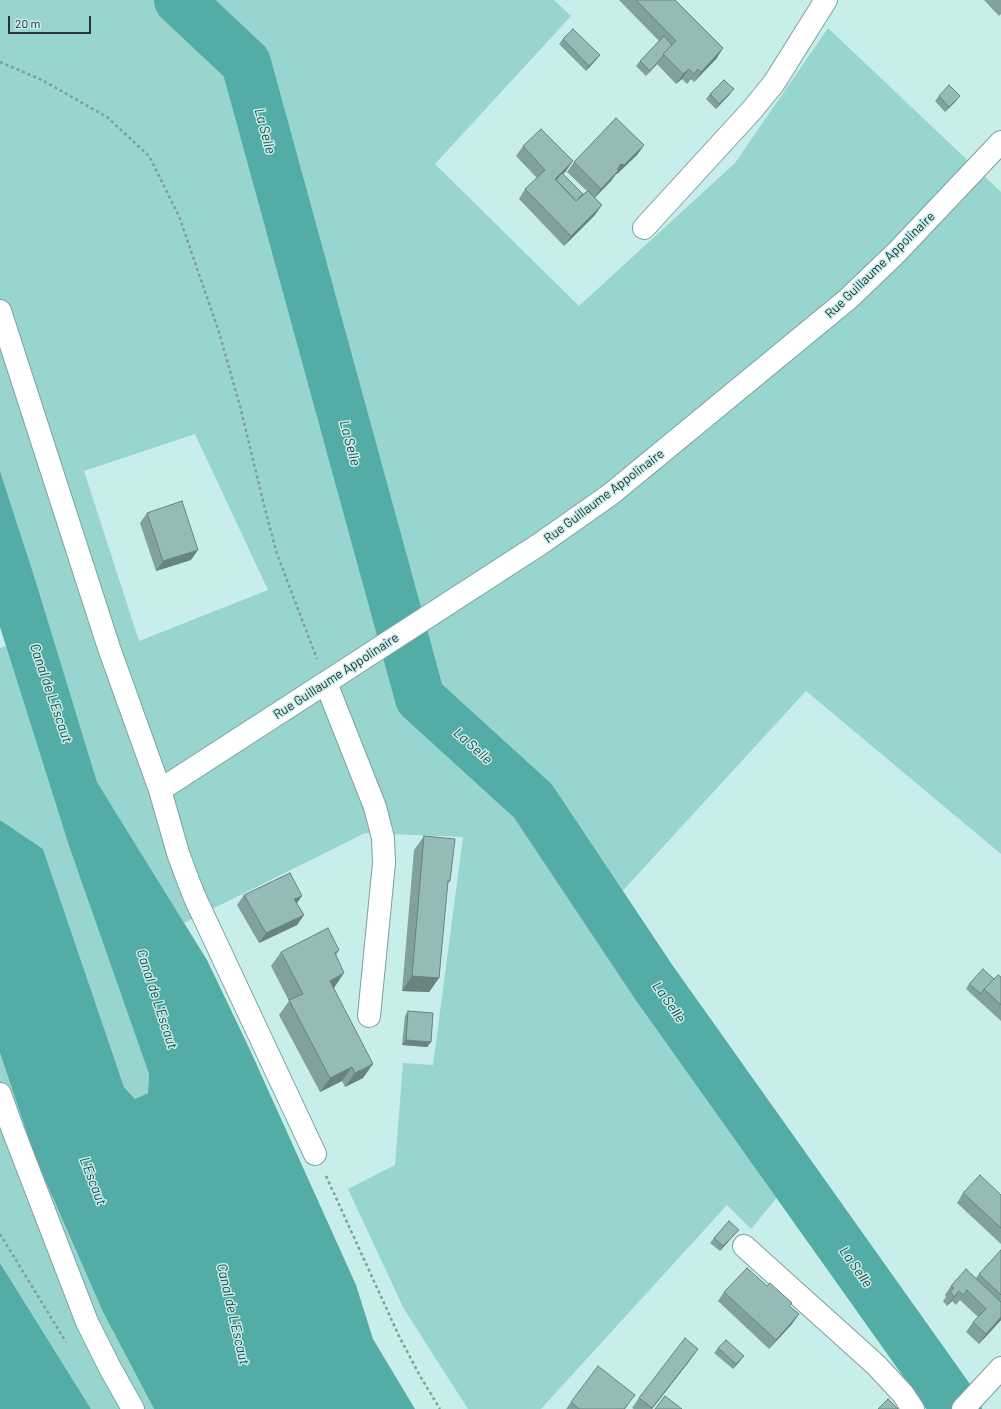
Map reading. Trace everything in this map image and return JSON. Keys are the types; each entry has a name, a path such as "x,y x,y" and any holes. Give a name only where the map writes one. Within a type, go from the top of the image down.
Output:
{"street":[{"path":"644,228 752,110 774,83 826,0"},
{"name":"Rue Guillaume Appolinaire","path":"160,790 552,536 611,494 848,299 892,256 1001,142"},
{"path":"0,311 109,648 160,790 178,853 195,898 315,1154"},
{"path":"326,683 375,807 383,838 384,863 369,1016"},
{"path":"0,1094 87,1322 133,1409"},
{"path":"744,1246 876,1365 892,1381 913,1409"},
{"path":"963,1409 1001,1368"}],"path":[{"path":"0,62 42,80 107,117 149,156 179,216 219,332 240,406 277,554 326,683"},
{"path":"315,1154 399,1336 420,1376 440,1409"},
{"path":"0,1234 70,1348"}],"shaded area":[{"path":"0,0 554,0 571,16 435,164 579,306 735,163 828,28 1001,192 1001,854 806,691 617,897 806,1162 751,1229 727,1205 541,1409 468,1409 404,1309 348,1189 395,1165 403,1063 433,1065 463,837 365,833 184,923 97,782 36,582 0,471","holes":["195,434 268,590 139,641 84,471"]},
{"path":"6,646 69,846 149,1074 148,1093 135,1099 124,1087 43,849 0,820 0,648"},
{"path":"0,1053 35,1157 103,1312 154,1409 91,1409 0,1263"}],"water":[{"path":"0,471 36,582 97,782 207,960 250,1050 356,1285 373,1339 415,1409 154,1409 103,1312 35,1157 0,1053 0,820 43,849 124,1087 135,1099 148,1093 149,1074 69,846 0,627"},
{"path":"0,1263 91,1409 0,1409"}],"building":[{"path":"636,0 675,0 723,48 701,72 698,69 694,74 689,69 683,74 663,54 676,41"},
{"path":"573,29 600,55 589,66 563,39"},
{"path":"664,36 672,45 650,71 640,61"},
{"path":"724,80 734,89 719,104 710,94"},
{"path":"949,85 960,96 949,107 939,96"},
{"path":"616,118 644,145 624,165 621,164 618,171 601,189 574,162"},
{"path":"541,129 573,161 555,179 576,201 588,191 602,205 571,236 525,189 545,170 523,146"},
{"path":"562,173 583,194 576,201 556,180"},
{"path":"182,501 198,550 163,561 147,513"},
{"path":"424,836 455,839 450,881 448,881 439,978 412,976"},
{"path":"290,873 302,896 294,899 304,915 266,933 244,895"},
{"path":"328,928 339,950 335,953 344,973 330,981 373,1064 355,1073 352,1067 330,1078 289,1000 303,994 281,952"},
{"path":"983,969 994,979 981,994 969,984"},
{"path":"998,975 1001,977 1001,1005 984,989"},
{"path":"408,1011 433,1013 431,1042 406,1040"},
{"path":"980,1175 1001,1195 1001,1228 963,1193"},
{"path":"729,1221 739,1230 723,1246 714,1238"},
{"path":"1001,1250 1001,1295 979,1274"},
{"path":"747,1268 767,1286 770,1283 792,1303 789,1306 799,1314 776,1340 724,1292"},
{"path":"966,1269 1001,1302 1001,1317 986,1334 973,1322 986,1309 967,1290 963,1295 959,1291 954,1297 950,1291 954,1288 951,1286"},
{"path":"685,1338 698,1349 652,1408 639,1398"},
{"path":"726,1340 744,1356 736,1364 718,1348"},
{"path":"598,1366 635,1395 624,1409 579,1409 571,1402"},
{"path":"665,1396 682,1409 655,1409"},
{"path":"888,1399 898,1409 878,1409"}],"waterway":[{"name":"La Selle","path":"179,0 246,63 420,698 533,801 653,981 957,1409"}],"water label":[{"name":"Canal de L'Escaut","path":"51,693"},
{"name":"Canal de L'Escaut","path":"157,999"},
{"name":"L'Escaut","path":"93,1181"},
{"name":"Canal de L'Escaut","path":"233,1314"}]}
